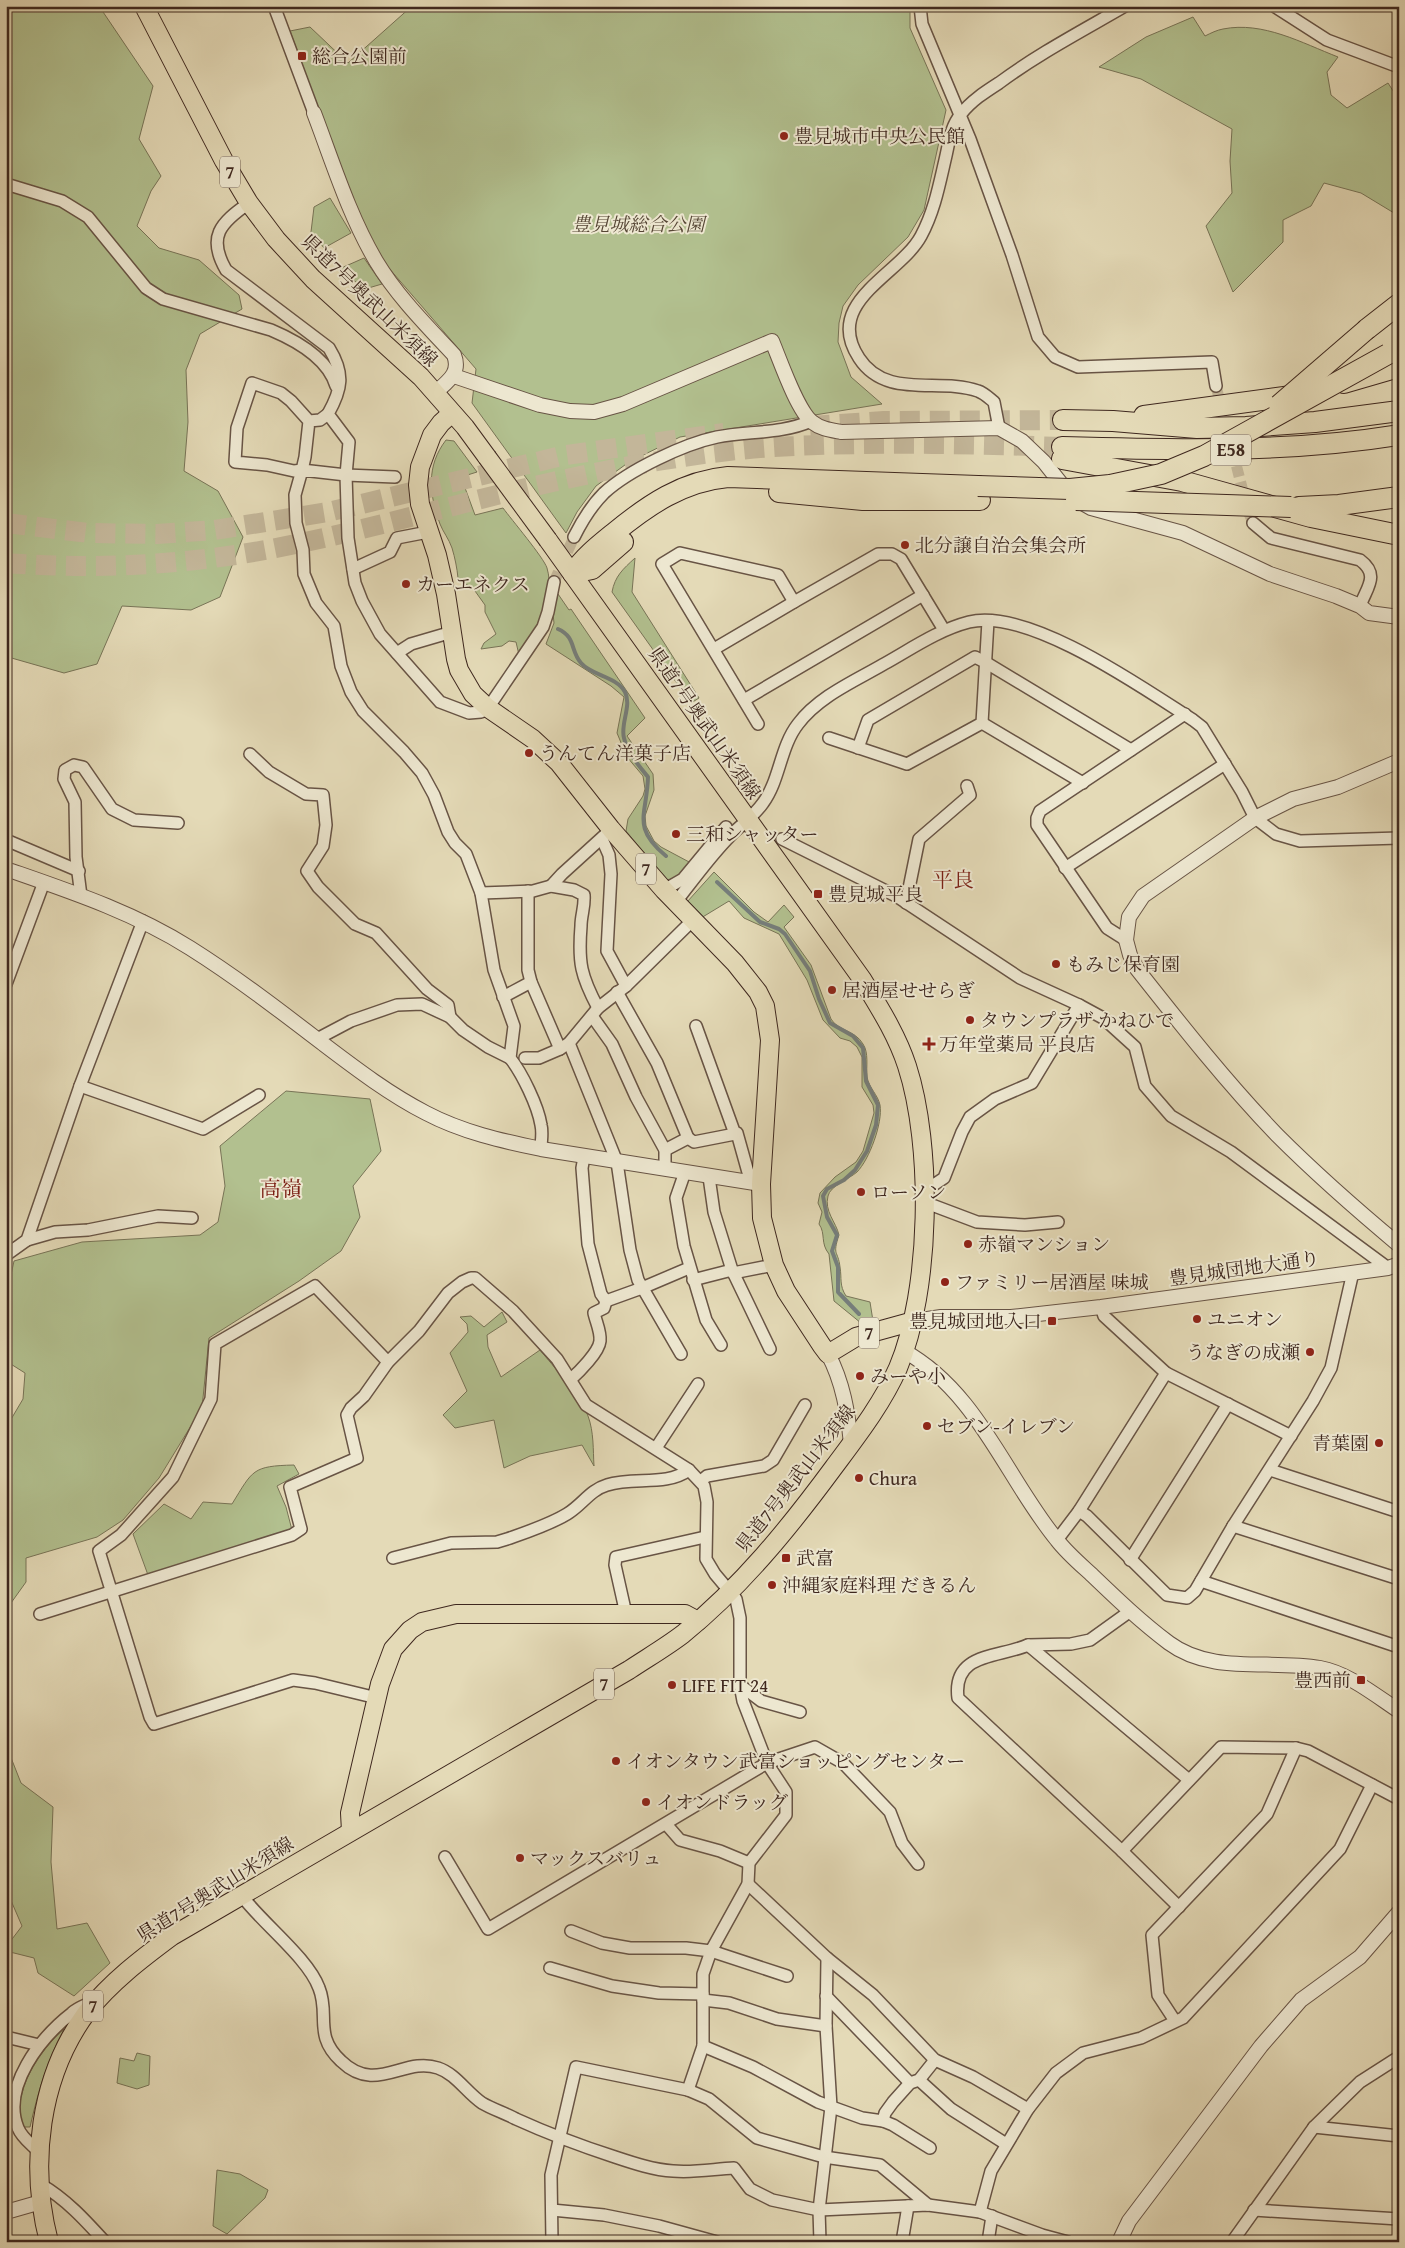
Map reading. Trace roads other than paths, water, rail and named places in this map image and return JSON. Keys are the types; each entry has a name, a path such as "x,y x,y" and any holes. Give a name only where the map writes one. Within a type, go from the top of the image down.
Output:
{"highway":[{"path":"1242,435 1367,328 1399,304"},
{"path":"574,573 592,569 655,515 670,505 704,492 721,488 863,500 1070,489 1136,481 1180,467 1204,456 1395,357"},
{"path":"1113,421 1305,394 1395,357"},
{"name":"E58","path":"1064,420 1113,421 1197,428 1246,427 1314,422 1399,411"},
{"name":"E58","path":"1399,435 1316,446 1062,453 1182,481 1311,516 1399,535"},
{"path":"979,493 1399,512"},
{"path":"1291,507 1339,505 1399,497"}],"main road":[{"name":"県道7号奥武山米須線","path":"48,2242 41,2193 38,2151 46,2106 61,2058 87,2013 100,1998 118,1979 172,1936 636,1666 682,1635 698,1621 730,1592 790,1524 851,1444 886,1391 904,1351 914,1320 921,1270 924,1193 918,1112 907,1067 897,1040 879,1006 862,979 748,821 574,573 465,427 406,363 313,279 286,250 249,203 224,161 144,6"},
{"name":"7","path":"452,413 432,435 419,472 418,495 446,594 459,670 473,694 488,708 547,751 606,834 670,896 748,977 765,1006 770,1040 756,1184 762,1218 774,1265 786,1291 828,1354 856,1337 914,1320"},
{"path":"351,1831 350,1813 376,1698 393,1649 410,1630 422,1622 456,1614 489,1612 685,1614 698,1621"}],"street":[{"path":"274,6 351,213 376,261 400,296 454,355 457,366 454,376 435,393"},
{"path":"920,6 922,24 960,114 1012,255 1038,337 1055,357 1078,367 1212,362 1216,386"},
{"path":"999,428 994,402 980,391 963,387 898,384 867,369 858,357 849,332 856,306 863,295 921,238 935,204 953,126 960,114 975,100 1022,66 1125,6"},
{"path":"1274,6 1327,40 1399,67"},
{"path":"6,184 62,201 88,217 146,288 164,299 283,335 321,361 329,369 338,392"},
{"path":"249,203 232,215 221,227 216,241 218,257 226,270 329,348 337,362 341,382 328,414 320,420 309,421"},
{"path":"454,376 540,405 570,411 594,412 623,404 772,341 803,411 811,421 825,429 841,432 999,428 1022,441 1044,462 1056,480 1071,495 1092,508 1183,533 1270,574 1360,606 1369,614 1399,617"},
{"path":"395,477 346,476 302,470 294,472 267,465 235,462 237,428 252,383 281,393 309,421 305,458 302,470 294,495 296,523 303,550 304,574 316,603 334,626 341,666 351,692 363,711 422,773 434,795 452,838 466,854 481,893 494,970 514,1026 510,1058"},
{"path":"328,414 349,442 346,476 348,538 355,583 362,601 380,634 440,702 469,713 481,712 488,708 543,627 554,582"},
{"path":"574,537 583,518 600,497 640,468 676,451 716,438 795,428 811,421"},
{"path":"1253,523 1271,538 1360,560 1369,567 1372,576 1360,606"},
{"path":"353,569 390,552 397,538 428,532"},
{"path":"758,724 662,564 680,553 778,575 794,602"},
{"path":"714,650 878,554 892,554 901,559 944,630"},
{"path":"744,700 923,595"},
{"path":"670,896 730,835 748,821 764,802 773,786 789,740 808,712 829,696 944,630 971,622 988,621 1011,624 1039,632 1082,652 1185,714 1202,727 1255,818 1276,834 1300,842 1399,838"},
{"path":"982,723 988,621"},
{"path":"397,653 411,644 452,632"},
{"path":"858,748 868,720 975,657 1131,750"},
{"path":"1126,940 1107,928 1037,825 1037,818 1040,811 1185,714"},
{"path":"829,738 908,764 982,723"},
{"path":"982,723 1083,783"},
{"path":"250,754 269,772 306,794 323,795 326,825 323,846 306,871 318,887 355,924 376,933 427,989 448,1005 450,1017"},
{"path":"1399,761 1338,786 1293,799 1255,818 1144,896 1129,917 1126,940 1130,955 1137,969 1253,1108 1348,1203 1399,1245"},
{"path":"1065,868 1225,764"},
{"path":"81,896 76,857 75,802 64,779 65,770 74,765 83,767 112,808 134,820 178,823"},
{"path":"906,903 919,839 970,795 966,786"},
{"path":"670,896 726,827"},
{"path":"551,886 606,834"},
{"path":"606,834 610,874 607,951 621,989 657,1063 688,1138 694,1142 735,1134"},
{"path":"782,839 896,896 1020,978 1103,1018 1130,1040 1138,1054 1145,1086 1171,1116 1231,1152 1393,1266"},
{"path":"6,840 79,871"},
{"path":"6,869 143,921 190,948 366,1076 425,1113 473,1132 506,1142 584,1157 756,1184 737,1133 735,1134 696,1026"},
{"path":"6,984 44,882"},
{"path":"481,893 528,891 551,886 574,890 584,896 585,906 581,923 579,959 584,982 595,1012 636,1097 665,1150 665,1169"},
{"path":"528,891 528,970 531,982 565,1046 616,1162 630,1250 638,1280 681,1354"},
{"path":"525,1058 539,1058 565,1046 595,1012 693,920"},
{"path":"27,1240 80,1086 143,921"},
{"path":"503,997 531,982"},
{"path":"317,1039 350,1021 397,1005 422,1004 450,1017 463,1030 488,1047 510,1058 518,1067 539,1115 542,1126 541,1149"},
{"path":"1058,1222 1025,1225 977,1222 924,1193 944,1178 970,1116 996,1099 1032,1083 1079,1005"},
{"path":"80,1086 203,1129 258,1095"},
{"path":"665,1150 688,1138"},
{"path":"584,1157 583,1176 588,1244 601,1294 606,1301"},
{"path":"685,1172 676,1198 689,1268 706,1320 721,1346"},
{"path":"710,1177 714,1212 732,1271 770,1349"},
{"path":"6,1255 27,1240 55,1232 88,1230 158,1216 192,1218"},
{"path":"693,1280 732,1271 774,1265"},
{"name":"豊見城団地大通り","path":"914,1320 941,1317 1011,1317 1101,1307 1393,1266"},
{"path":"606,1301 689,1268"},
{"path":"1079,1511 1087,1516 1167,1596 1187,1598 1195,1591 1331,1368 1352,1272"},
{"path":"40,1614 292,1535 301,1529 290,1487 357,1458 347,1414 364,1396 388,1362 419,1331 448,1293 462,1282 475,1278 513,1311 557,1359 586,1405 656,1448 689,1470 701,1481 704,1486 707,1502 706,1559 736,1599 740,1618 740,1685 744,1702 767,1762 786,1792 786,1815 749,1863 748,1884 711,1952 703,1974 703,2046 688,2090"},
{"path":"376,1698 315,1683 293,1680 154,1724 150,1717 99,1551 121,1535 173,1477 211,1399 215,1344 315,1286 388,1362"},
{"path":"571,1380 599,1346 600,1335 594,1313 604,1308 606,1301"},
{"path":"1101,1307 1104,1316 1166,1373 1291,1436"},
{"path":"904,1351 927,1366 969,1409 1057,1540 1129,1612 1170,1644 1190,1655 1211,1661 1320,1668 1340,1675 1364,1688 1399,1711"},
{"path":"828,1354 836,1368 844,1395 851,1444"},
{"path":"1057,1540 1079,1511 1166,1373"},
{"path":"656,1448 698,1384"},
{"path":"1130,1560 1228,1404"},
{"path":"701,1481 706,1476 764,1466 773,1460 805,1405"},
{"path":"393,1558 452,1543 502,1540 537,1528 568,1514 590,1494 607,1485 656,1481 680,1476 689,1470"},
{"path":"1270,1470 1399,1512"},
{"path":"1233,1526 1399,1579"},
{"path":"626,1614 614,1565 616,1557 705,1537"},
{"path":"1201,1581 1387,1643 1399,1645"},
{"path":"1129,1612 1090,1640 1072,1644 1028,1645 1016,1651 984,1657 971,1663 958,1680 958,1698 1122,1851 1179,1907"},
{"path":"1028,1645 1188,1780"},
{"path":"740,1685 761,1701 800,1712"},
{"path":"445,1857 488,1929 767,1762 815,1747 844,1763 890,1812 902,1843 918,1864"},
{"path":"1122,1851 1188,1780 1222,1747 1296,1748 1308,1751 1399,1799"},
{"path":"1175,2021 1158,1995 1152,1935 1267,1814 1296,1748"},
{"path":"980,2212 991,2171 1028,2110 1056,2073 1083,2052 1141,2038 1183,2018 1340,1849 1372,1784"},
{"path":"666,1824 680,1840 720,1851 749,1863"},
{"path":"748,1884 827,1958 873,1995 935,2060 973,2077 1028,2110"},
{"path":"242,1896 252,1910 308,1969 319,1987 323,2004 323,2030 329,2046 349,2068 360,2073 375,2076 409,2068 436,2067 453,2076 482,2103 561,2139 637,2164 673,2171 734,2168 750,2189 772,2200 818,2210 928,2205 980,2212 1042,2235 1068,2242"},
{"path":"1119,2242 1129,2221 1261,2046 1301,2000 1360,1957 1399,1912"},
{"path":"571,1931 602,1943 630,1948 686,1948 711,1952 787,1976"},
{"path":"820,2242 818,2210 831,2107 826,2026 827,1958"},
{"path":"550,1968 612,1986 703,1997 777,2019 826,2026"},
{"path":"826,1996 915,2082 1006,2144"},
{"path":"38,2151 23,2137 18,2128 14,2105 20,2078 39,2045 72,2012 100,1998"},
{"path":"6,2037 39,2045"},
{"path":"703,2046 753,2067 785,2086 831,2107 862,2118 883,2121 930,2148"},
{"path":"1232,2242 1314,2127 1360,2082 1399,2057"},
{"path":"883,2121 885,2113 935,2060"},
{"path":"552,2242 551,2175 561,2139 576,2068 688,2090 709,2099 757,2138 824,2158 880,2165 928,2205"},
{"path":"1314,2127 1399,2136"},
{"path":"6,2212 41,2193 56,2193 78,2212 105,2242"},
{"path":"902,2242 908,2206"},
{"path":"552,2210 604,2215 660,2226 717,2242"},
{"path":"1254,2210 1399,2219"},
{"path":"988,2242 992,2216"}],"waterway":[{"path":"558,629 568,636 581,663 591,671 610,679 625,692 627,709 623,727 624,738 637,764 648,777 644,811 645,828 648,837 666,856"},
{"path":"717,882 760,922 779,929 785,934 810,971 819,999 830,1023 853,1036 863,1048 866,1081 878,1105 876,1125 867,1151 855,1170 844,1180 827,1189 823,1196 827,1217 837,1235 832,1251 838,1267 838,1292 859,1314"}],"tunnel":[{"path":"1216,386 1248,511 1253,523"},
{"path":"810,426 884,421 1063,420"},
{"path":"6,523 88,533 157,534 215,530 328,512 566,455 724,433"},
{"path":"6,563 65,566 153,564 242,554 325,538 530,487 599,472 682,457 738,450 861,444 962,444 1062,447"},
{"path":"554,582 574,537"}],"place":[{"name":"総合公園前","path":"302,56"},
{"name":"豊見城市中央公民館","path":"784,136"},
{"name":"北分譲自治会集会所","path":"905,545"},
{"name":"カーエネクス","path":"406,584"},
{"name":"うんてん洋菓子店","path":"529,753"},
{"name":"三和シャッター","path":"676,834"},
{"name":"豊見城平良","path":"818,894"},
{"name":"もみじ保育園","path":"1056,964"},
{"name":"居酒屋せせらぎ","path":"832,990"},
{"name":"タウンプラザ かねひで","path":"970,1020"},
{"name":"万年堂薬局 平良店","path":"929,1044"},
{"name":"ローソン","path":"861,1192"},
{"name":"赤嶺マンション","path":"968,1244"},
{"name":"ファミリー居酒屋 味城","path":"945,1282"},
{"name":"ユニオン","path":"1197,1319"},
{"name":"豊見城団地入口","path":"1052,1321"},
{"name":"うなぎの成瀬","path":"1310,1352"},
{"name":"みーや小","path":"860,1376"},
{"name":"セブン-イレブン","path":"927,1426"},
{"name":"青葉園","path":"1379,1443"},
{"name":"Chura","path":"859,1478"},
{"name":"武富","path":"786,1558"},
{"name":"沖縄家庭料理 だきるん","path":"772,1585"},
{"name":"豊西前","path":"1361,1680"},
{"name":"LIFE FIT 24","path":"672,1685"},
{"name":"イオンタウン武富ショッピングセンター","path":"616,1761"},
{"name":"イオンドラッグ","path":"646,1802"},
{"name":"マックスバリュ","path":"520,1858"}],"district":[{"name":"平良","path":"953,880"},
{"name":"高嶺","path":"281,1189"}],"park label":[{"name":"豊見城総合公園","path":"638,224"}]}
